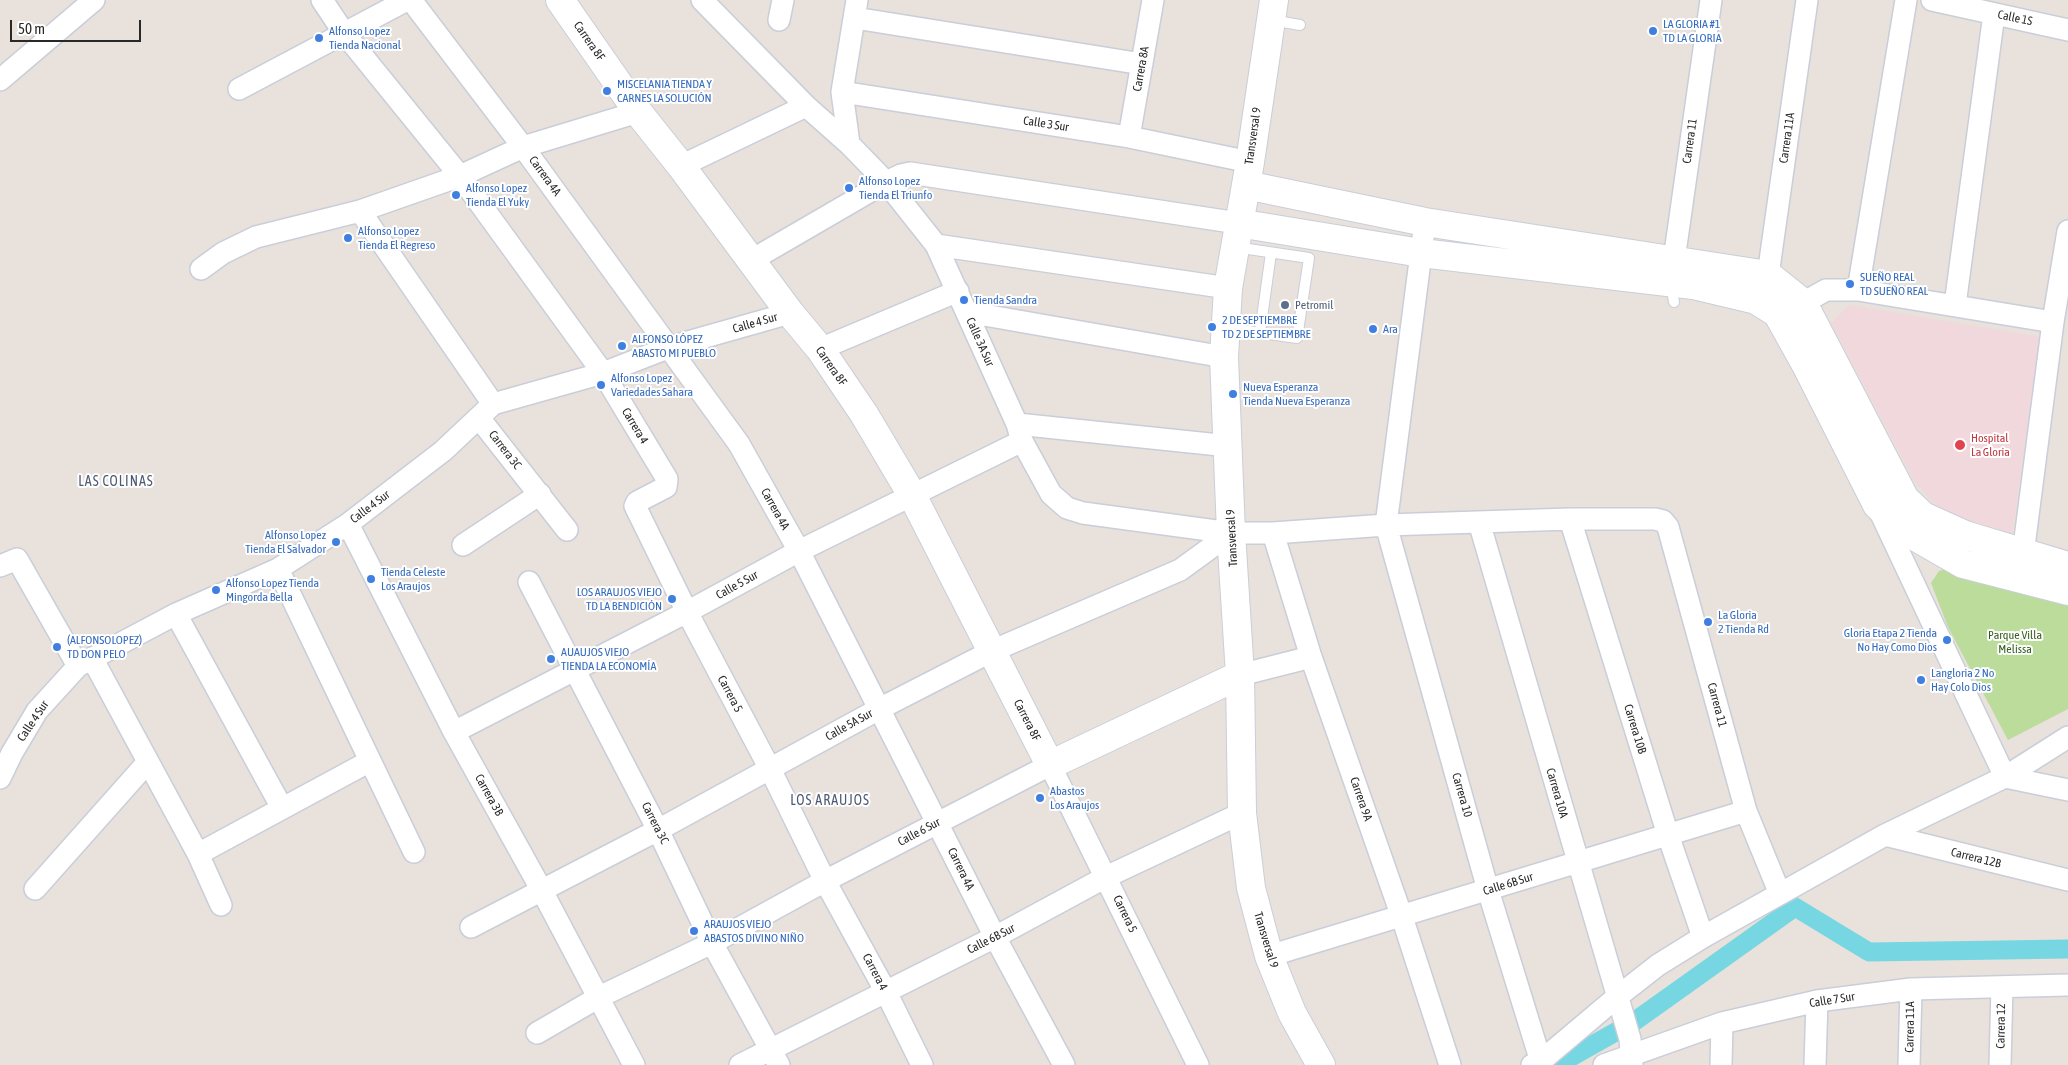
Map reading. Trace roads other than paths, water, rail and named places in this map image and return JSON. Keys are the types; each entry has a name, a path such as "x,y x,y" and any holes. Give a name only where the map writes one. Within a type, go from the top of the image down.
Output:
{"street":[{"path":"0,80 94,0"},
{"name":"Carrera 4","path":"322,0 344,33 460,176 603,373 667,479 666,487 637,502 635,506"},
{"path":"239,89 406,0"},
{"name":"Carrera 4A","path":"411,0 523,147 739,444 800,551 995,937 1064,1065"},
{"name":"Carrera 8F","path":"560,0 638,112 681,166 750,261 820,349 864,414 912,496 1050,764"},
{"name":"Calle 3A Sur","path":"702,0 806,106 849,144 886,182 936,245 958,291 1019,433 1051,494 1066,508 1082,513 1231,533 1273,534 1386,524 1570,519 1655,519"},
{"name":"Carrera 8A","path":"1129,138 1142,64 1150,0"},
{"name":"Carrera 11","path":"1673,282 1711,0"},
{"name":"Carrera 11A","path":"1768,275 1807,0"},
{"path":"1858,290 1906,0"},
{"name":"Calle 1S","path":"1932,0 2068,30"},
{"path":"849,144 842,92 856,9 1142,64"},
{"name":"Transversal 9","path":"1272,10 1248,174 1228,288 1224,357 1231,533 1240,675 1242,813 1251,888 1269,956 1292,1013 1321,1065"},
{"path":"1955,305 1994,14"},
{"name":"Calle 3 Sur","path":"842,92 1129,138 1248,174"},
{"path":"681,166 806,106"},
{"path":"201,269 223,253 256,237 360,211 460,176 523,147 638,112"},
{"path":"750,261 886,182 910,173 1236,235 1421,253 1673,282 1756,300 1777,313 1806,364 1841,396 1905,499 1923,516 1964,535 2068,591"},
{"path":"1248,174 1425,222 1673,282 1768,275 1803,303 1841,396 1877,505 2005,777"},
{"name":"Carrera 3C","path":"360,211 486,411 540,494 567,530"},
{"path":"1386,524 1425,222"},
{"path":"2020,565 2053,322 2064,284 2068,231"},
{"path":"936,245 1228,288"},
{"path":"1803,303 1826,290 1858,290 2053,322"},
{"path":"820,349 958,291"},
{"path":"967,312 1224,357"},
{"name":"Calle 4 Sur","path":"0,778 6,745 85,662 176,614 278,569 348,524 443,451 486,411 603,373 670,347 790,313"},
{"path":"1019,433 1229,446"},
{"name":"Calle 5 Sur","path":"454,732 687,612 800,551 912,496 1019,433"},
{"path":"463,544 540,494"},
{"path":"1877,505 1902,529 1963,564 2068,566"},
{"name":"Carrera 5","path":"635,506 687,612 770,769 825,881"},
{"name":"Carrera 10B","path":"1570,519 1668,835 1702,937"},
{"name":"Carrera 11","path":"1655,519 1663,521 1668,527 1746,811 1780,894"},
{"name":"Carrera 10A","path":"1479,522 1620,1006 1631,1053"},
{"name":"Carrera 3B","path":"348,524 454,732 634,1065"},
{"name":"Carrera 10","path":"1386,524 1488,890 1539,1064"},
{"name":"Calle 5A Sur","path":"470,927 658,830 879,709 992,651 1180,570 1231,533"},
{"name":"Carrera 9A","path":"1273,534 1311,657 1402,917 1450,1065"},
{"path":"0,566 17,558 85,662 147,763 198,854 221,905"},
{"path":"278,569 414,852"},
{"name":"Carrera 3C","path":"529,582 658,830 712,943 775,1057"},
{"path":"176,614 282,808"},
{"name":"Calle 6 Sur","path":"537,1033 598,997 712,943 825,881 1050,764 1240,675 1311,657"},
{"path":"1539,1064 1620,1006 1658,965 1702,937 1885,835 2005,777 2068,737"},
{"path":"198,854 370,761"},
{"path":"35,889 147,763"},
{"name":"Carrera 5","path":"1050,764 1198,1065"},
{"path":"2005,777 2068,790"},
{"name":"Calle 6B Sur","path":"1269,956 1746,811"},
{"name":"Calle 6B Sur","path":"740,1065 775,1057 886,992 995,937 1106,877 1242,813"},
{"name":"Carrera 12B","path":"1885,835 2068,880"},
{"name":"Carrera 4","path":"825,881 886,992 922,1065"},
{"name":"Calle 7 Sur","path":"1604,1065 1631,1053 1722,1023 1817,1001 1911,989 2068,985"},
{"name":"Carrera 12","path":"2000,1065 2002,987"},
{"name":"Carrera 11A","path":"1909,1065 1911,989"},
{"path":"1815,1065 1817,1001"},
{"path":"1721,1065 1722,1023"}],"lane":[{"path":"1272,10 1300,25"},
{"path":"1226,328 1297,338 1309,258 1272,253 1236,235"},
{"path":"1260,332 1272,253"}],"waterway":[{"path":"1557,1065 1635,1021 1795,907 1869,952 2068,949"}],"place":[{"name":"LA GLORIA #1 TD LA GLORIA","path":"1653,31"},
{"name":"Alfonso Lopez Tienda Nacional","path":"319,38"},
{"name":"MISCELANIA TIENDA Y CARNES LA SOLUCIÓN","path":"607,91"},
{"name":"Alfonso Lopez Tienda El Triunfo","path":"849,188"},
{"name":"Alfonso Lopez Tienda El Yuky","path":"456,195"},
{"name":"Alfonso Lopez Tienda El Regreso","path":"348,238"},
{"name":"SUEÑO REAL TD SUEÑO REAL","path":"1850,284"},
{"name":"Tienda Sandra","path":"964,300"},
{"name":"Petromil","path":"1285,305"},
{"name":"2 DE SEPTIEMBRE TD 2 DE SEPTIEMBRE","path":"1212,327"},
{"name":"Ara","path":"1373,329"},
{"name":"ALFONSO LÓPEZ ABASTO MI PUEBLO","path":"622,346"},
{"name":"Alfonso Lopez Variedades Sahara","path":"601,385"},
{"name":"Nueva Esperanza Tienda Nueva Esperanza","path":"1233,394"},
{"name":"Hospital La Gloria","path":"1960,445"},
{"name":"Alfonso Lopez Tienda El Salvador","path":"336,542"},
{"name":"Tienda Celeste Los Araujos","path":"371,579"},
{"name":"Alfonso Lopez Tienda Mingorda Bella","path":"216,590"},
{"name":"LOS ARAUJOS VIEJO TD LA BENDICIÓN","path":"672,599"},
{"name":"La Gloria 2 Tienda Rd","path":"1708,622"},
{"name":"Gloria Etapa 2 Tienda No Hay Como Dios","path":"1947,640"},
{"name":"(ALFONSOLOPEZ) TD DON PELO","path":"57,647"},
{"name":"AUAUJOS VIEJO TIENDA LA ECONOMÍA","path":"551,659"},
{"name":"Langloria 2 No Hay Colo Dios","path":"1921,680"},
{"name":"Abastos Los Araujos","path":"1040,798"},
{"name":"ARAUJOS VIEJO ABASTOS DIVINO NIÑO","path":"694,931"}],"district":[{"name":"LAS COLINAS","path":"116,482"},
{"name":"LOS ARAUJOS","path":"830,801"}],"park label":[{"name":"Parque Villa Melissa","path":"2015,642"}]}
